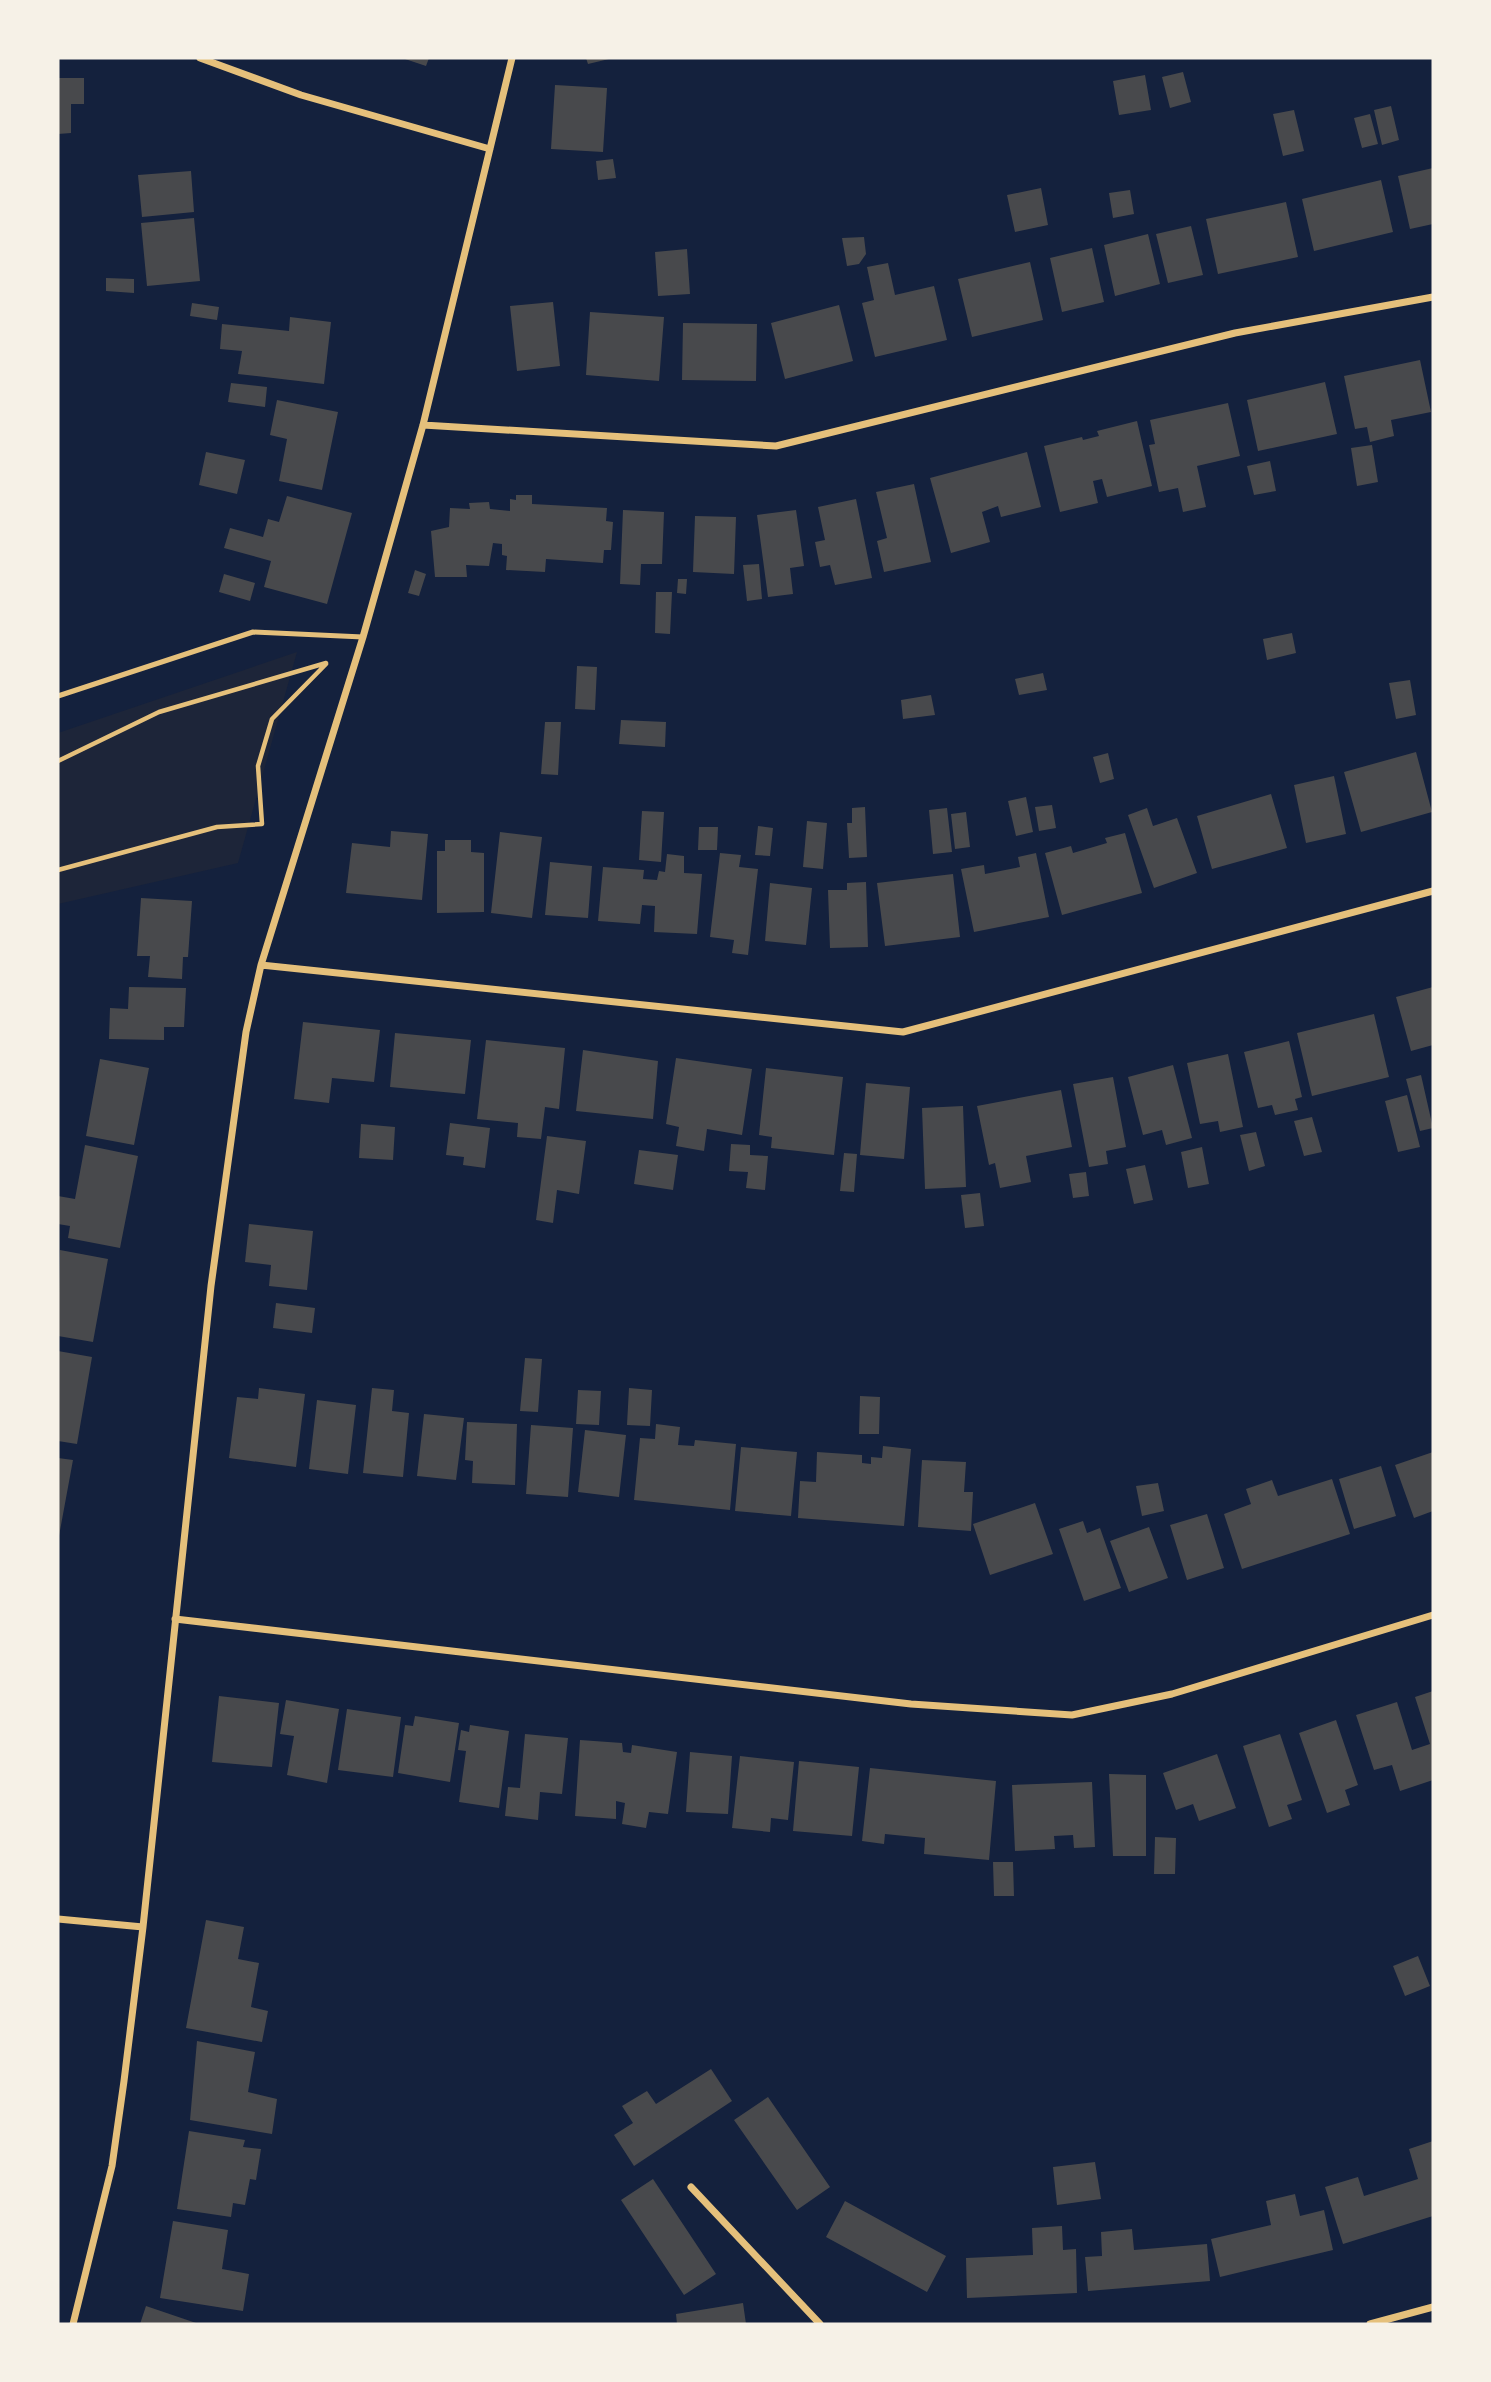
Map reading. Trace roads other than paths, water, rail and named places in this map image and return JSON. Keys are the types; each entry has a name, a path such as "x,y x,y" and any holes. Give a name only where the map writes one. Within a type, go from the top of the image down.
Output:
{"street":[{"path":"200,58 301,95 490,149"},
{"path":"73,2324 112,2166 143,1927 211,1286 246,1032 261,965 363,637 423,425 512,58"},
{"path":"423,425 776,446 1235,333 1433,297"},
{"path":"261,965 903,1032 1433,891"},
{"path":"175,1619 911,1704 1072,1715 1171,1694 1433,1615"},
{"path":"58,1919 143,1927"},
{"path":"691,2187 820,2324"},
{"path":"1370,2324 1433,2307"}],"lane":[{"path":"58,696 253,632 363,637"}]}
